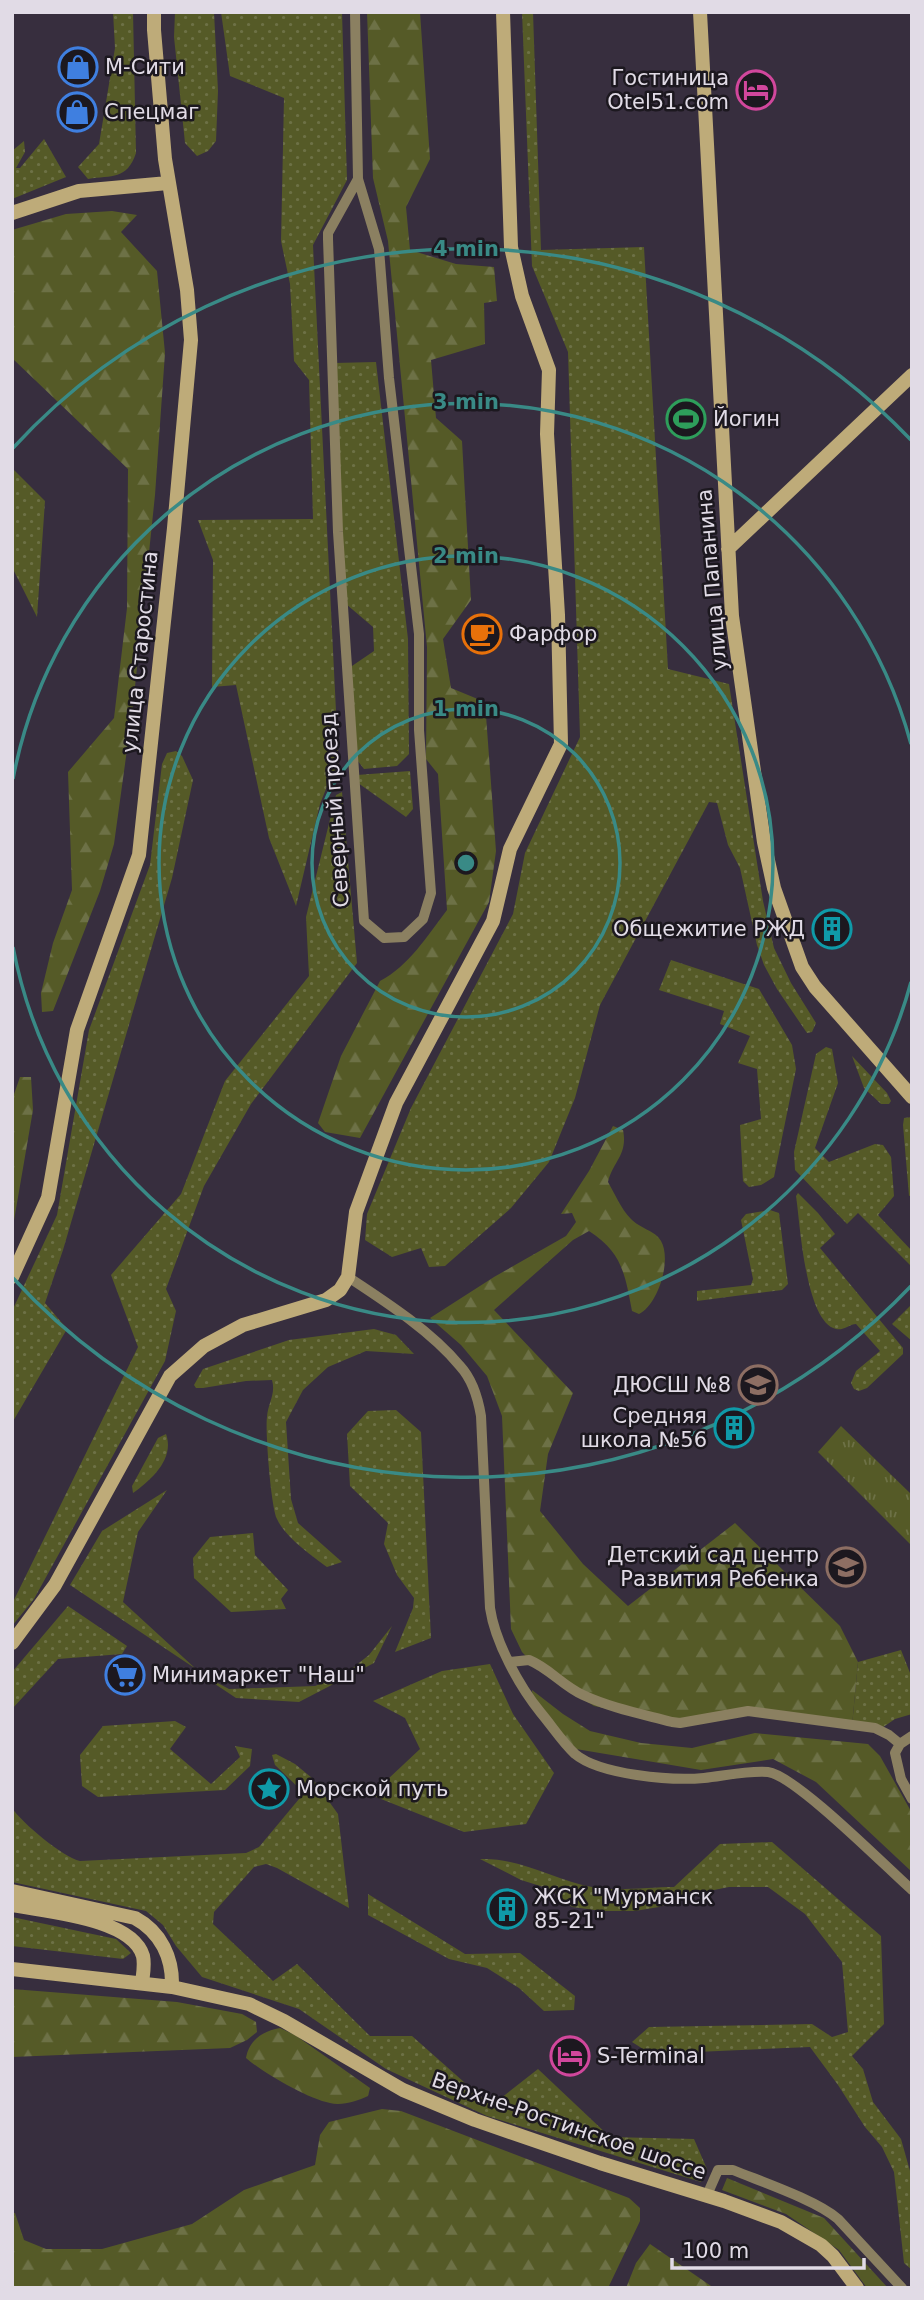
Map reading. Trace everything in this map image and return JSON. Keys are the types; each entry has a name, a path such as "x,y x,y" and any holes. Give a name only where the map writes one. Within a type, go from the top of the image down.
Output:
{"street":[{"name":"улица Старостина","path":"12,1277 48,1198 77,1030 139,855 191,340 187,290 169,183 154,12"},
{"name":"Северный проезд","path":"355,12 358,179 379,249 389,378 419,634 419,730 431,893 423,919 404,937 384,938 364,921 338,532 328,233 358,179"},
{"path":"12,1643 55,1585 170,1376 204,1346 243,1325 327,1300 340,1290 348,1277 356,1212 396,1103 493,921 510,849 561,744 558,615 547,434 549,370 522,296 511,247 503,12"},
{"name":"улица Папанина","path":"700,12 732,616 764,842 774,888 802,967 815,987 912,1097"},
{"path":"12,212 79,191 169,183"},
{"path":"728,549 912,375"},
{"path":"348,1277 393,1306 462,1367 479,1401 493,1623 532,1702 576,1754 598,1767 644,1775 695,1779 770,1772 810,1797 912,1890"},
{"path":"510,1662 529,1660 566,1687 584,1696 672,1722 680,1723 748,1711 875,1728 900,1744"},
{"path":"912,1737 900,1744 895,1754 896,1765 912,1799"},
{"path":"12,1891 135,1918 142,1922 154,1933 170,1958 172,1987"},
{"path":"12,1905 122,1930 137,1944 142,1954 142,1983"},
{"name":"Верхне-Ростинское шоссе","path":"12,1969 172,1987 249,2004 284,2021 403,2090 475,2120 600,2163 707,2195 781,2222 814,2241 833,2256 857,2288"},
{"path":"707,2195 718,2170 723,2169 814,2204 838,2219 902,2288"}],"green space":[{"path":"113,12 133,12 136,153 128,168 118,175 88,179 78,167 99,144 115,48"},
{"path":"175,12 214,12 218,91 216,141 208,151 197,156 185,143 174,37"},
{"path":"221,12 342,12 347,180 313,245 339,772 330,779 320,804 296,906 269,838 236,685 212,687 213,560 198,520 313,519 309,380 294,361 290,284 281,241 284,98 230,76"},
{"path":"367,12 420,12 430,159 406,207 410,250 456,264 494,267 497,301 484,303 485,344 431,360 436,418 462,441 471,600 443,639 451,688 485,702 496,851 489,902 360,1138 325,1132 318,1123 341,1056 380,981 409,959 447,910 438,774 426,759 427,647 388,241 373,178"},
{"path":"522,12 533,12 541,250 644,247 668,669 729,684 763,901 774,948 791,983 816,1023 812,1032 807,1033 764,965 740,868 728,845 717,803 709,802 600,1005 575,1098 549,1162 511,1208 445,1266 429,1267 421,1248 392,1257 365,1240 367,1214 411,1108 513,914 525,853 580,737 568,352 532,266"},
{"path":"44,139 66,177 12,199 12,151 24,141 25,152 16,168 20,168"},
{"path":"112,211 137,215 121,232 157,271 165,353 155,495 133,706 114,844 100,891 53,1011 42,1012 41,993 53,943 72,890 68,772 114,718 127,608 128,469 12,358 12,230 66,214"},
{"path":"376,362 408,639 409,754 397,766 364,769 357,760 349,668 374,651 373,627 346,604 334,363"},
{"path":"12,468 45,501 37,617 12,567"},
{"path":"176,751 182,756 193,780 172,878 45,1303 67,1329 12,1423 12,1311 57,1215 89,1030 150,865 162,764 167,753"},
{"path":"410,771 413,809 406,817 358,783 357,775"},
{"path":"342,792 357,963 251,1104 204,1186 166,1289 176,1311 165,1361 34,1599 12,1626 12,1604 138,1347 111,1275 181,1194 225,1081 309,976 306,917 336,795"},
{"path":"671,960 759,989 792,1045 796,1069 774,1177 761,1185 749,1187 743,1181 740,1125 761,1119 757,1069 738,1063 750,1036 720,1024 724,1011 659,990"},
{"path":"826,1047 832,1049 838,1083 815,1148 829,1162 875,1144 883,1145 891,1157 894,1196 878,1215 912,1251 912,1267 858,1213 847,1224 795,1170 794,1152 816,1054"},
{"path":"852,1056 887,1093 891,1101 889,1104 881,1104 864,1088"},
{"path":"20,1077 31,1077 33,1110 12,1232 12,1100"},
{"path":"912,1117 912,1195 909,1196 903,1125 904,1118"},
{"path":"613,1126 623,1130 624,1139 622,1152 608,1182 627,1215 659,1238 664,1249 664,1270 652,1301 639,1314 632,1311 620,1265 609,1247 589,1231 573,1240 494,1310 573,1393 548,1454 540,1511 583,1564 628,1606 735,1523 840,1626 858,1662 852,1726 758,1712 689,1725 594,1706 541,1672 522,1652 511,1629 502,1416 487,1376 461,1345 430,1318 566,1236 576,1222 572,1213 561,1214 589,1171"},
{"path":"798,1193 835,1234 820,1248 903,1348 903,1354 867,1388 859,1391 854,1389 851,1383 856,1371 880,1351 856,1324 836,1329 826,1322 817,1309 802,1247 796,1196"},
{"path":"770,1210 779,1213 788,1284 782,1290 697,1301 697,1291 751,1285 753,1279 741,1220 746,1214"},
{"path":"912,1304 912,1341 892,1324"},
{"path":"374,1329 396,1335 414,1354 366,1351 328,1367 303,1390 286,1422 291,1499 298,1523 342,1562 327,1567 292,1539 277,1519 269,1469 267,1425 272,1380 203,1388 196,1388 194,1385 203,1369 289,1340"},
{"path":"396,1410 421,1432 431,1638 395,1652 413,1608 414,1598 397,1575 384,1544 388,1523 350,1486 347,1434 368,1411"},
{"path":"841,1426 912,1495 912,1546 818,1452"},
{"path":"166,1434 167,1452 160,1468 133,1493 132,1486 158,1438"},
{"path":"167,1490 138,1532 123,1602 196,1669 70,1585 102,1531"},
{"path":"253,1533 255,1555 288,1590 281,1599 286,1609 231,1612 194,1578 193,1558 210,1537"},
{"path":"68,1606 127,1646 122,1654 58,1659 12,1709 12,1672"},
{"path":"392,1626 374,1663 299,1702 236,1698 197,1672 229,1689 315,1686 345,1674 369,1655"},
{"path":"901,1650 912,1678 912,1714 895,1719 876,1732 852,1726 858,1662"},
{"path":"490,1664 513,1714 554,1773 526,1824 464,1832 371,1795 420,1749 405,1718 373,1701 442,1671"},
{"path":"532,1690 590,1731 641,1743 692,1748 755,1733 868,1744 880,1756 912,1813 912,1872 816,1782 773,1759 701,1770 570,1748 533,1703"},
{"path":"175,1721 186,1727 170,1749 211,1784 240,1757 235,1746 252,1749 250,1766 225,1790 98,1797 82,1786 80,1755 103,1726"},
{"path":"276,1754 295,1764 312,1778 338,1814 349,1908 266,1864 254,1867 214,1912 213,1924 273,1981 297,1964 370,2036 412,2036 491,2106 538,2069 610,2137 694,2139 707,2169 701,2182 487,2116 386,2069 299,2009 202,1977 176,1946 163,1925 146,1911 12,1882 12,1808 43,1839 80,1861 246,1853 259,1847 304,1793 275,1765 272,1755"},
{"path":"772,1842 881,1936 884,2024 852,2056 863,2069 873,2102 901,2139 912,2178 912,2270 904,2263 894,2172 882,2147 865,2127 810,2047 651,2054 632,2042 649,2027 812,2024 832,2037 848,2032 842,1962 805,1914 768,1887 729,1887 635,1911 572,1907 550,1889 521,1880 480,1859 522,1865 578,1884 601,1888 674,1887 720,1844"},
{"path":"368,1894 465,1954 520,1953 575,1996 574,2010 544,2011 519,1988 487,1968 449,1959 368,1915"},
{"path":"12,1917 116,1939 131,1953 123,1959 12,1946"},
{"path":"12,1989 177,2002 242,2014 256,2022 257,2032 230,2048 12,2057"},
{"path":"280,2028 295,2035 370,2088 368,2096 335,2104 321,2100 286,2084 246,2058 250,2046 258,2037"},
{"path":"382,2109 401,2111 629,2198 640,2208 640,2221 608,2288 12,2288 12,2213 15,2213 24,2240 46,2249 102,2249 192,2224 244,2190 315,2165 320,2135 329,2122"},
{"path":"727,2178 824,2218 888,2288 867,2288 839,2250 786,2214 722,2190"},
{"path":"650,2244 714,2288 626,2288 636,2263"}],"place":[{"name":"М-Сити","path":"78,67"},
{"name":"Гостиница Otel51.com","path":"756,90"},
{"name":"Спецмаг","path":"77,112"},
{"name":"Йогин","path":"686,419"},
{"name":"Фарфор","path":"482,634"},
{"name":"Общежитие РЖД","path":"832,929"},
{"name":"ДЮСШ №8","path":"758,1385"},
{"name":"Средняя школа №56","path":"734,1428"},
{"name":"Детский сад центр Развития Ребенка","path":"846,1567"},
{"name":"Минимаркет \"Наш\"","path":"125,1675"},
{"name":"Морской путь","path":"269,1789"},
{"name":"ЖСК \"Мурманск 85-21\"","path":"507,1909"},
{"name":"S-Terminal","path":"570,2056"}]}
